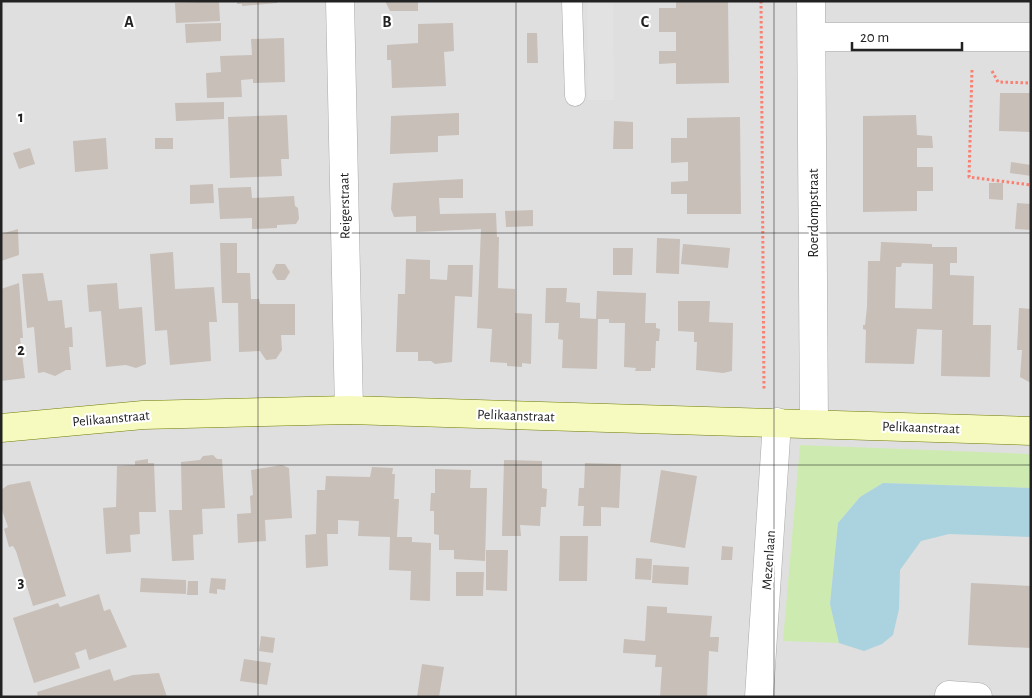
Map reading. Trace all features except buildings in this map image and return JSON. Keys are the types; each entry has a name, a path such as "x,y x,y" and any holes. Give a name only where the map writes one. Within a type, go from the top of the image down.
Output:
{"street":[{"name":"Reigerstraat","path":"340,1 349,410"},
{"name":"Roerdompstraat","path":"811,1 814,424"},
{"path":"812,37 1031,37"},
{"name":"Pelikaanstraat","path":"1,428 143,415 349,410 1031,431"},
{"name":"Mezenlaan","path":"760,697 770,422"},
{"path":"949,696 978,697"}],"lane":[{"path":"572,1 575,96"}],"path":[{"path":"761,1 770,422"},
{"path":"973,37 969,177 1031,185"}],"shaded area":[{"path":"1,1 1031,1 1031,697 1,697"},
{"path":"587,1 613,1 614,100 588,100"}],"green space":[{"path":"800,445 1031,454 1031,488 883,483 860,497 838,523 830,604 839,643 783,641"}],"water":[{"path":"883,483 1031,488 1031,537 949,534 921,541 900,570 899,609 893,635 882,644 864,651 839,643 830,604 838,523 860,497"}]}
